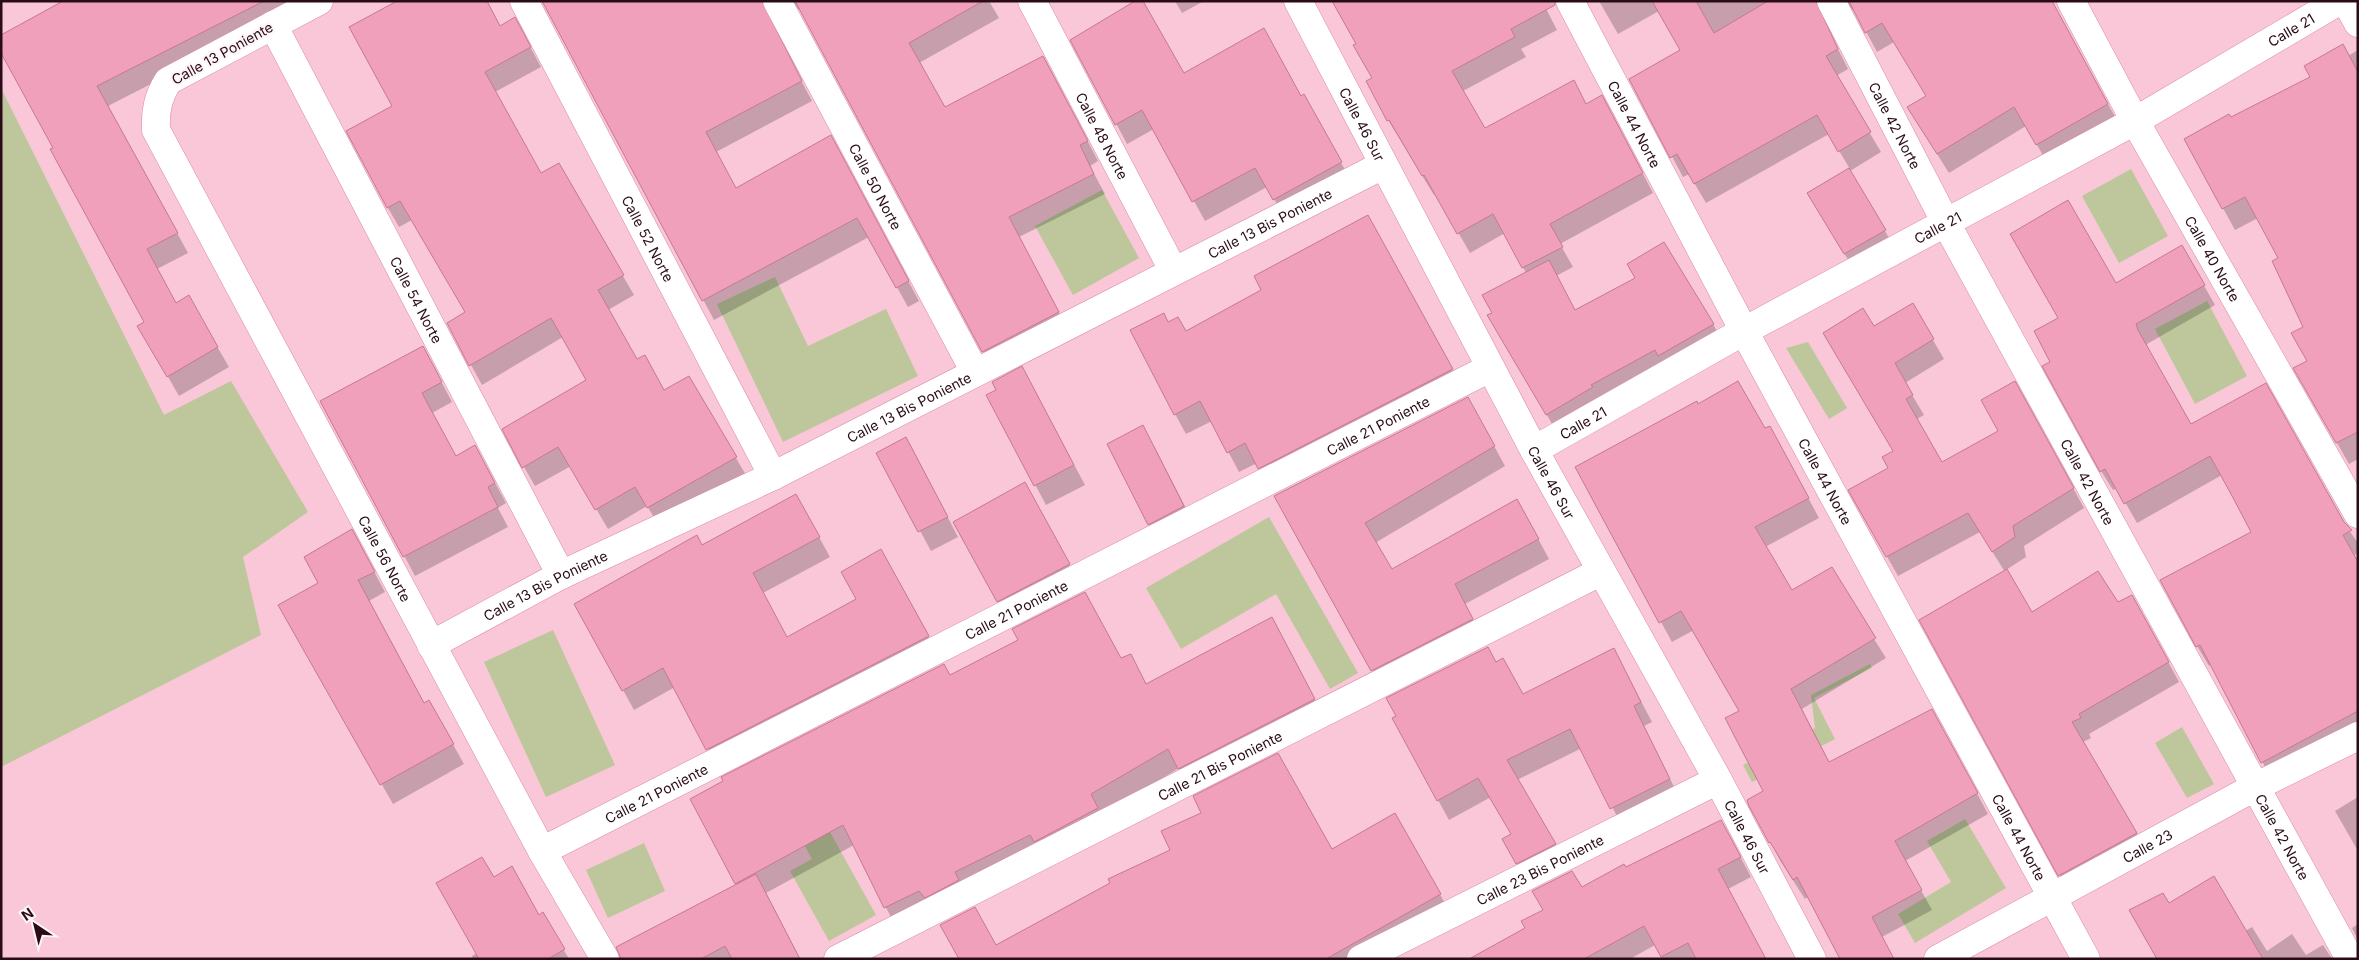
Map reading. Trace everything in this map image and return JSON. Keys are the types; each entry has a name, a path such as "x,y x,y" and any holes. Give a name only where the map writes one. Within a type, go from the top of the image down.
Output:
{"street":[{"name":"Calle 13 Poniente","path":"168,155 156,130 155,114 160,94 168,81 318,1"},
{"name":"Calle 52 Norte","path":"524,1 773,476"},
{"name":"Calle 50 Norte","path":"777,1 975,372"},
{"name":"Calle 48 Norte","path":"1032,1 1173,270"},
{"name":"Calle 46 Sur","path":"1298,1 1490,368 1600,572 1718,780 1812,959"},
{"name":"Calle 44 Norte","path":"1570,1 1744,331 2086,959"},
{"name":"Calle 42 Norte","path":"1831,1 1946,224 2350,959"},
{"name":"Calle 40 Norte","path":"2071,1 2135,121 2358,514"},
{"name":"Calle 21","path":"1534,450 1744,331 2135,121 2339,1"},
{"path":"2346,1 2358,23"},
{"name":"Calle 54 Norte","path":"273,25 561,575"},
{"name":"Calle 56 Norte","path":"168,155 542,850 605,959"},
{"name":"Calle 13 Bis Poniente","path":"431,645 561,575 773,476 1383,164"},
{"name":"Calle 21 Poniente","path":"542,850 1490,368"},
{"name":"Calle 21 Bis Poniente","path":"838,959 1600,572"},
{"name":"Calle 23","path":"1938,959 2255,787 2358,736"},
{"name":"Calle 23 Bis Poniente","path":"1360,959 1718,780"}],"green space":[{"path":"1,88 164,415 231,381 308,512 243,557 261,635 1,767"},
{"path":"2131,169 2168,236 2119,263 2082,196"},
{"path":"1102,190 1139,258 1073,295 1035,226"},
{"path":"775,277 808,346 886,309 918,376 783,442 717,304"},
{"path":"2207,301 2247,376 2195,404 2155,329"},
{"path":"1808,342 1847,408 1829,419 1786,348"},
{"path":"1269,517 1358,673 1330,689 1276,594 1181,649 1146,588"},
{"path":"553,630 615,765 546,797 484,662"},
{"path":"1870,664 1872,668 1814,698 1835,739 1752,782 1743,765 1815,728 1811,695"},
{"path":"2182,727 2214,784 2187,798 2155,743"},
{"path":"793,765 876,915 829,941 790,871 812,859 768,779"},
{"path":"1965,819 2006,888 1915,943 1898,914 1951,882 1927,841"},
{"path":"644,843 665,891 608,918 586,870"}],"building":[{"path":"63,1 264,1 97,86 178,233 147,249 176,303 189,295 218,347 167,377 137,326 144,322 50,149 53,148 1,53 1,35"},
{"path":"397,1 487,1 500,26 515,17 531,47 485,72 541,173 559,163 624,275 598,290 637,359 645,355 664,390 689,376 737,457 647,508 635,487 595,510 558,447 522,468 502,429 586,380 551,318 469,366 447,323 465,312 400,201 387,208 346,131 392,106 349,27"},
{"path":"542,1 762,1 802,81 706,132 736,188 831,135 909,281 896,288 857,218 702,301"},
{"path":"795,1 983,1 909,43 945,107 1043,56 1088,141 1080,145 1094,174 1009,217 1059,312 982,352"},
{"path":"1135,1 1143,1 1184,73 1264,28 1301,96 1304,94 1342,162 1273,200 1255,168 1192,202 1142,110 1115,125 1070,40"},
{"path":"1332,1 1555,1 1555,5 1511,29 1515,37 1452,71 1485,128 1574,80 1586,104 1602,95 1643,173 1550,224 1563,247 1522,268 1493,214 1457,234 1424,175 1422,176 1389,120 1387,121 1366,81 1372,78 1353,45 1356,44"},
{"path":"1652,1 1696,1 1714,33 1768,1 1816,1 1838,49 1826,56 1871,132 1838,152 1817,115 1694,184 1677,154 1670,158 1629,79 1680,50"},
{"path":"1849,1 2052,1 2108,104 2036,145 2014,107 1937,154 1907,107 1926,96 1882,23 1865,33"},
{"path":"2343,44 2358,72 2358,432 2336,443 2293,368 2307,361 2291,333 2303,327 2272,261 2278,258 2245,197 2222,209 2184,139 2229,114 2231,117 2310,77 2304,66"},
{"path":"1849,168 1886,230 1844,254 1807,193"},
{"path":"2068,200 2116,283 2182,245 2205,285 2136,324 2191,424 2266,383 2344,522 2352,530 2343,535 2358,562 2358,711 2261,763 2200,645 2196,647 2160,580 2251,532 2231,494 2210,456 2124,504 2105,469 2100,472 2042,366 2050,362 2034,331 2058,318 2010,234"},
{"path":"1368,215 1453,369 1258,469 1245,443 1227,453 1200,401 1174,415 1130,330 1164,313 1168,322 1178,317 1186,331 1261,290 1254,276"},
{"path":"1664,242 1714,324 1658,356 1655,350 1591,385 1593,387 1546,415 1487,315 1492,313 1482,295 1549,260 1575,310 1635,278 1627,264"},
{"path":"1913,303 1934,339 1895,363 1913,395 1906,399 1942,462 1998,431 1981,400 2015,381 2074,488 2013,526 2015,537 1992,552 1968,513 1886,557 1848,490 1888,468 1882,457 1893,451 1823,333 1863,308 1874,326"},
{"path":"423,346 442,382 422,393 456,456 475,445 495,483 488,487 498,507 403,557 320,401"},
{"path":"1022,366 1074,465 1034,486 986,395 996,390 992,382"},
{"path":"1738,381 1765,428 1770,426 1809,498 1755,527 1792,590 1832,567 1876,638 1791,689 1829,762 1932,709 1978,793 1895,841 1922,890 1872,917 1894,959 1840,959 1797,877 1793,880 1769,843 1749,806 1747,800 1763,791 1725,718 1739,711 1681,611 1659,623 1575,467 1697,401 1698,404"},
{"path":"1468,397 1495,446 1365,523 1392,569 1517,499 1539,539 1455,584 1473,619 1371,671 1274,496"},
{"path":"1143,425 1184,506 1148,525 1107,444"},
{"path":"906,437 948,517 918,532 876,453"},
{"path":"1025,482 1070,564 997,602 953,522"},
{"path":"796,494 820,537 753,573 787,637 856,599 841,572 881,549 929,636 706,750 663,668 622,691 574,604 697,535 702,545"},
{"path":"352,529 375,572 358,580 424,703 429,700 454,744 380,785 278,605 318,583 304,557"},
{"path":"2007,569 2032,612 2098,571 2118,602 2132,595 2169,662 2079,714 2081,718 2072,722 2137,833 2058,876 1919,620"},
{"path":"1085,592 1121,658 1131,654 1146,684 1272,617 1315,699 1178,769 1168,749 1091,794 1098,808 1034,842 1030,835 955,872 959,880 925,898 919,891 884,908 843,825 735,884 690,799 723,781 721,777 944,664 950,675 1018,640 1012,629"},
{"path":"1488,647 1496,662 1503,658 1523,694 1614,648 1641,702 1634,706 1670,779 1610,809 1570,729 1507,760 1556,844 1516,864 1502,839 1511,834 1478,778 1437,801 1392,718 1396,716 1386,698"},
{"path":"1278,753 1332,849 1395,813 1441,894 1326,959 959,959 940,925 975,907 996,945 1110,883 1108,879 1170,850 1161,831 1201,813 1193,796"},
{"path":"1721,820 1741,857 1718,869 1766,959 1696,959 1688,943 1661,957 1644,926 1584,959 1469,959 1525,928 1521,921 1543,910 1532,891 1572,871 1582,887 1624,864 1626,867"},
{"path":"482,857 494,877 512,866 539,915 543,912 565,949 548,959 479,959 436,883"},
{"path":"756,874 800,959 732,959 725,946 701,959 621,959 616,947"},
{"path":"2214,876 2263,959 2157,959 2129,910 2163,893 2169,903"}]}
